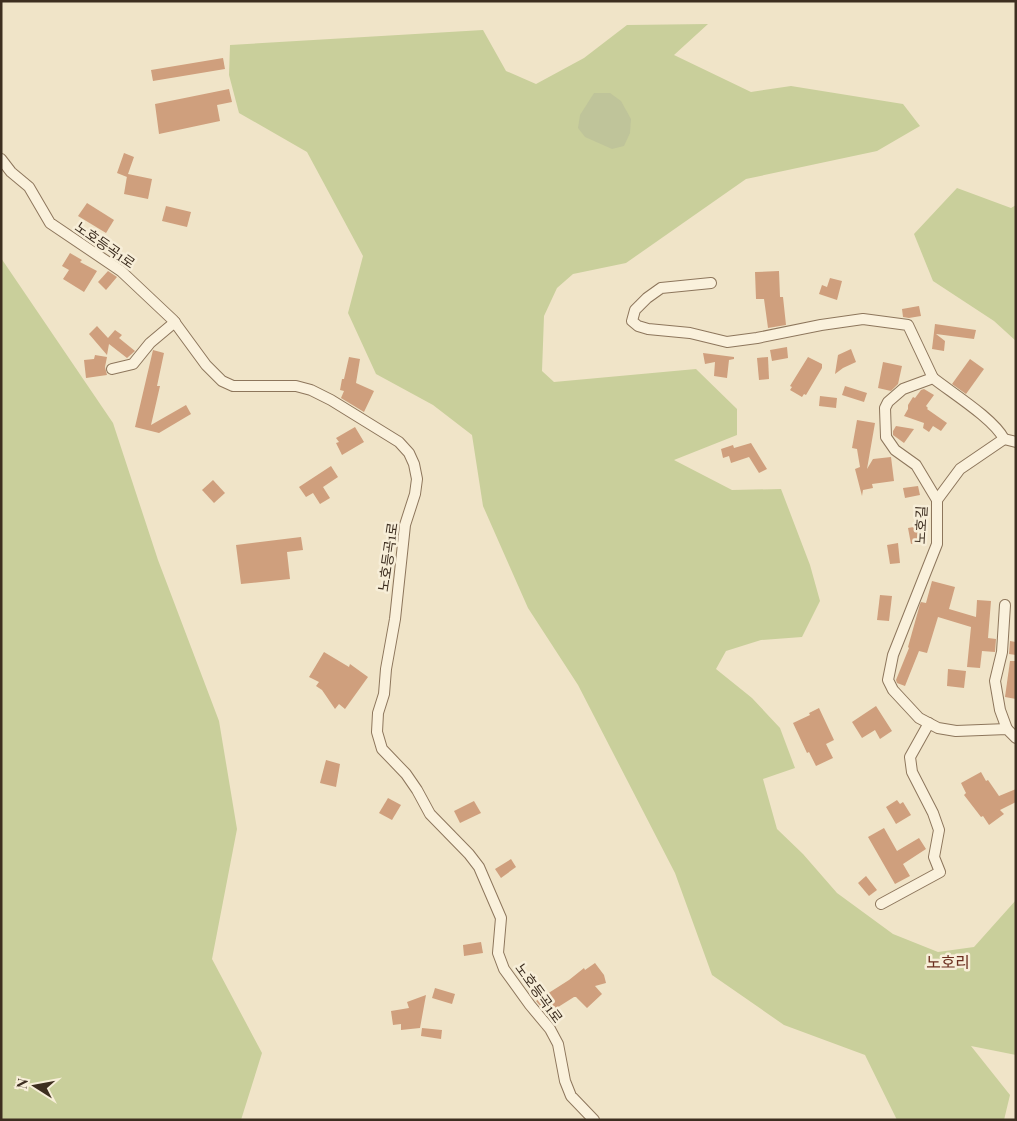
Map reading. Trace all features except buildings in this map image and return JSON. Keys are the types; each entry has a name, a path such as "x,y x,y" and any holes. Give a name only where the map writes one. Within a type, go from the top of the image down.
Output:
{"street":[{"name":"노호등곡1로","path":"1,159 11,172 29,187 50,224 121,271 175,322 206,365 222,381 233,386 296,386 312,390 399,442 409,453 414,464 417,479 415,494 404,533 395,619 386,669 384,694 378,713 377,732 382,749 406,774 430,814 479,867 501,918 498,953 504,969 550,1029 558,1044 565,1080 571,1096 594,1120"},
{"path":"711,283 661,288 635,310 632,321 638,326 648,329 690,333 727,342 757,338 821,324 863,319 908,325 933,378 982,415 1001,433 1004,440"},
{"path":"112,369 133,364 150,343 175,322"},
{"name":"노호길","path":"933,378 903,390 888,402 885,408 886,437 895,450 916,465 937,500 937,544 893,655 888,680 893,690 919,718 938,728 956,731 1007,729"},
{"path":"937,500 960,469 1004,440 1016,442"},
{"path":"1004,605 1002,652 996,681 1000,710 1007,729 1016,738"},
{"path":"882,904 940,872 934,857 939,830 933,813 912,772 910,756 929,723"}],"green space":[{"path":"708,24 674,55 751,92 791,86 903,104 920,126 877,151 746,179 626,263 573,274 557,288 544,316 542,371 554,382 696,369 737,409 737,435 674,460 732,490 781,489 810,565 820,601 802,637 761,640 726,651 716,669 752,698 780,728 795,768 763,779 777,829 803,854 837,893 893,934 938,952 974,947 1016,900 1016,1055 971,1046 1010,1095 1004,1120 897,1120 865,1055 784,1025 712,975 675,873 578,685 528,608 483,506 472,435 433,405 376,374 348,313 363,256 307,152 239,113 229,75 230,45 483,30 506,71 536,84 584,58 627,25"},
{"path":"594,93 610,93 621,101 631,119 630,133 624,146 612,149 585,137 578,128 580,115"},
{"path":"957,188 1011,208 1016,205 1016,341 994,321 933,281 914,234"},
{"path":"1,258 113,423 158,560 219,721 237,829 212,959 262,1053 241,1120 1,1120"}],"district":[{"name":"노호리","path":"948,962"}]}
